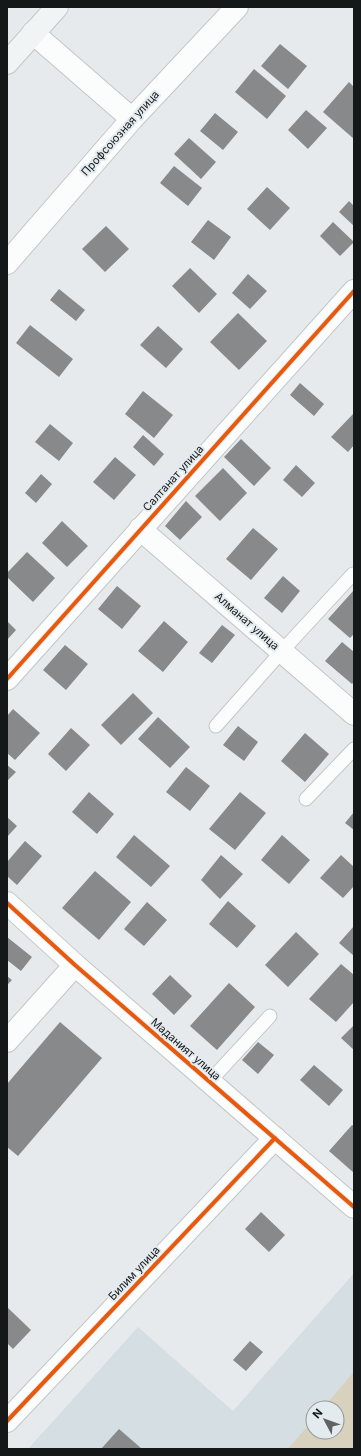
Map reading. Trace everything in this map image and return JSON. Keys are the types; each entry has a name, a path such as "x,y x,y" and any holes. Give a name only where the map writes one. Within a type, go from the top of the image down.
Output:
{"street":[{"path":"7,63 57,7"},
{"name":"Профсоюзная улица","path":"7,262 132,119 237,7"},
{"path":"33,33 132,119"},
{"name":"Салтанат улица","path":"7,678 354,292"},
{"name":"Алманат улица","path":"140,529 354,714"},
{"name":"Маданият улица","path":"7,903 75,966 354,1207"},
{"path":"7,1041 75,966"},
{"name":"Билим улица","path":"7,1421 275,1138"}],"lane":[{"path":"216,726 353,574"},
{"path":"306,798 354,748"},
{"path":"209,1082 270,1016"}],"shaded area":[{"path":"354,1273 354,1449 28,1449 138,1327 233,1411"},
{"path":"354,1372 354,1449 288,1449 305,1429 305,1440 345,1440 345,1400 330,1400"}],"building":[{"path":"280,44 307,66 288,89 261,66"},
{"path":"254,69 286,96 267,119 235,92"},
{"path":"349,82 354,87 354,139 323,112"},
{"path":"306,110 327,128 308,149 288,130"},
{"path":"215,113 238,132 223,150 200,131"},
{"path":"189,138 216,162 201,179 174,154"},
{"path":"174,166 202,188 188,206 160,183"},
{"path":"267,187 290,208 270,230 247,209"},
{"path":"349,201 354,206 354,226 339,212"},
{"path":"208,220 231,237 214,260 191,242"},
{"path":"333,222 354,242 340,256 320,236"},
{"path":"106,226 129,249 105,272 82,249"},
{"path":"190,268 217,294 199,313 172,286"},
{"path":"248,274 267,291 250,309 232,293"},
{"path":"59,289 85,310 76,321 50,300"},
{"path":"238,313 267,341 239,370 210,342"},
{"path":"30,325 73,359 59,377 16,343"},
{"path":"158,326 183,349 166,368 140,345"},
{"path":"300,383 324,404 314,416 290,395"},
{"path":"143,391 173,415 154,438 125,414"},
{"path":"354,413 354,445 348,452 331,437"},
{"path":"50,424 73,443 59,461 35,442"},
{"path":"143,435 164,454 154,466 133,447"},
{"path":"241,439 271,468 254,486 224,457"},
{"path":"115,457 136,475 114,500 93,482"},
{"path":"296,465 315,483 302,497 283,480"},
{"path":"223,468 247,493 220,521 195,496"},
{"path":"41,474 52,484 36,503 25,493"},
{"path":"186,501 202,517 180,540 165,526"},
{"path":"62,521 88,546 67,567 42,543"},
{"path":"253,528 278,549 251,580 226,559"},
{"path":"27,552 55,578 33,602 7,577 7,573"},
{"path":"283,576 300,591 282,613 264,598"},
{"path":"117,586 141,606 122,629 98,609"},
{"path":"354,590 354,634 350,638 328,619"},
{"path":"7,621 16,630 7,640"},
{"path":"164,621 188,642 163,672 138,651"},
{"path":"222,625 235,635 212,663 199,653"},
{"path":"342,642 354,652 354,682 352,684 325,661"},
{"path":"65,645 88,664 66,690 43,670"},
{"path":"133,693 153,713 121,745 101,725"},
{"path":"13,709 40,733 15,760 7,753 7,716"},
{"path":"158,717 190,747 170,768 138,739"},
{"path":"238,726 258,742 244,761 223,745"},
{"path":"71,728 90,745 66,771 48,754"},
{"path":"305,733 329,754 305,782 281,761"},
{"path":"7,765 16,772 7,781"},
{"path":"186,767 210,786 190,811 166,792"},
{"path":"89,792 114,814 97,834 72,812"},
{"path":"240,792 266,813 235,850 209,829"},
{"path":"354,812 354,830 345,823"},
{"path":"7,817 17,826 7,837"},
{"path":"134,835 170,866 151,887 116,857"},
{"path":"282,835 310,860 289,884 261,860"},
{"path":"25,841 42,856 17,885 7,876 7,862"},
{"path":"221,855 243,874 220,899 201,880"},
{"path":"341,855 354,867 354,886 343,898 320,878"},
{"path":"95,871 131,902 99,940 62,908"},
{"path":"228,901 256,926 237,948 209,924"},
{"path":"147,902 167,920 144,946 124,929"},
{"path":"354,926 354,956 339,943"},
{"path":"296,932 319,954 288,987 265,965"},
{"path":"7,937 32,957 21,971 7,960"},
{"path":"341,964 354,975 354,1002 336,1022 309,999"},
{"path":"170,975 192,996 174,1015 152,994"},
{"path":"7,976 12,980 7,985"},
{"path":"229,983 255,1007 217,1050 190,1026"},
{"path":"60,1022 102,1058 18,1156 7,1147 7,1084"},
{"path":"354,1025 354,1050 341,1038"},
{"path":"258,1042 274,1055 258,1074 242,1060"},
{"path":"314,1065 343,1090 329,1106 300,1080"},
{"path":"352,1125 354,1126 354,1173 329,1151"},
{"path":"261,1212 285,1235 269,1252 245,1229"},
{"path":"8,1308 31,1330 13,1349 7,1343"},
{"path":"250,1341 263,1352 246,1371 233,1360"},
{"path":"119,1429 142,1449 101,1449"}],"cycle path":[{"path":"7,679 354,291"},
{"path":"7,903 75,965 354,1207"},
{"path":"7,1421 275,1138"}]}
